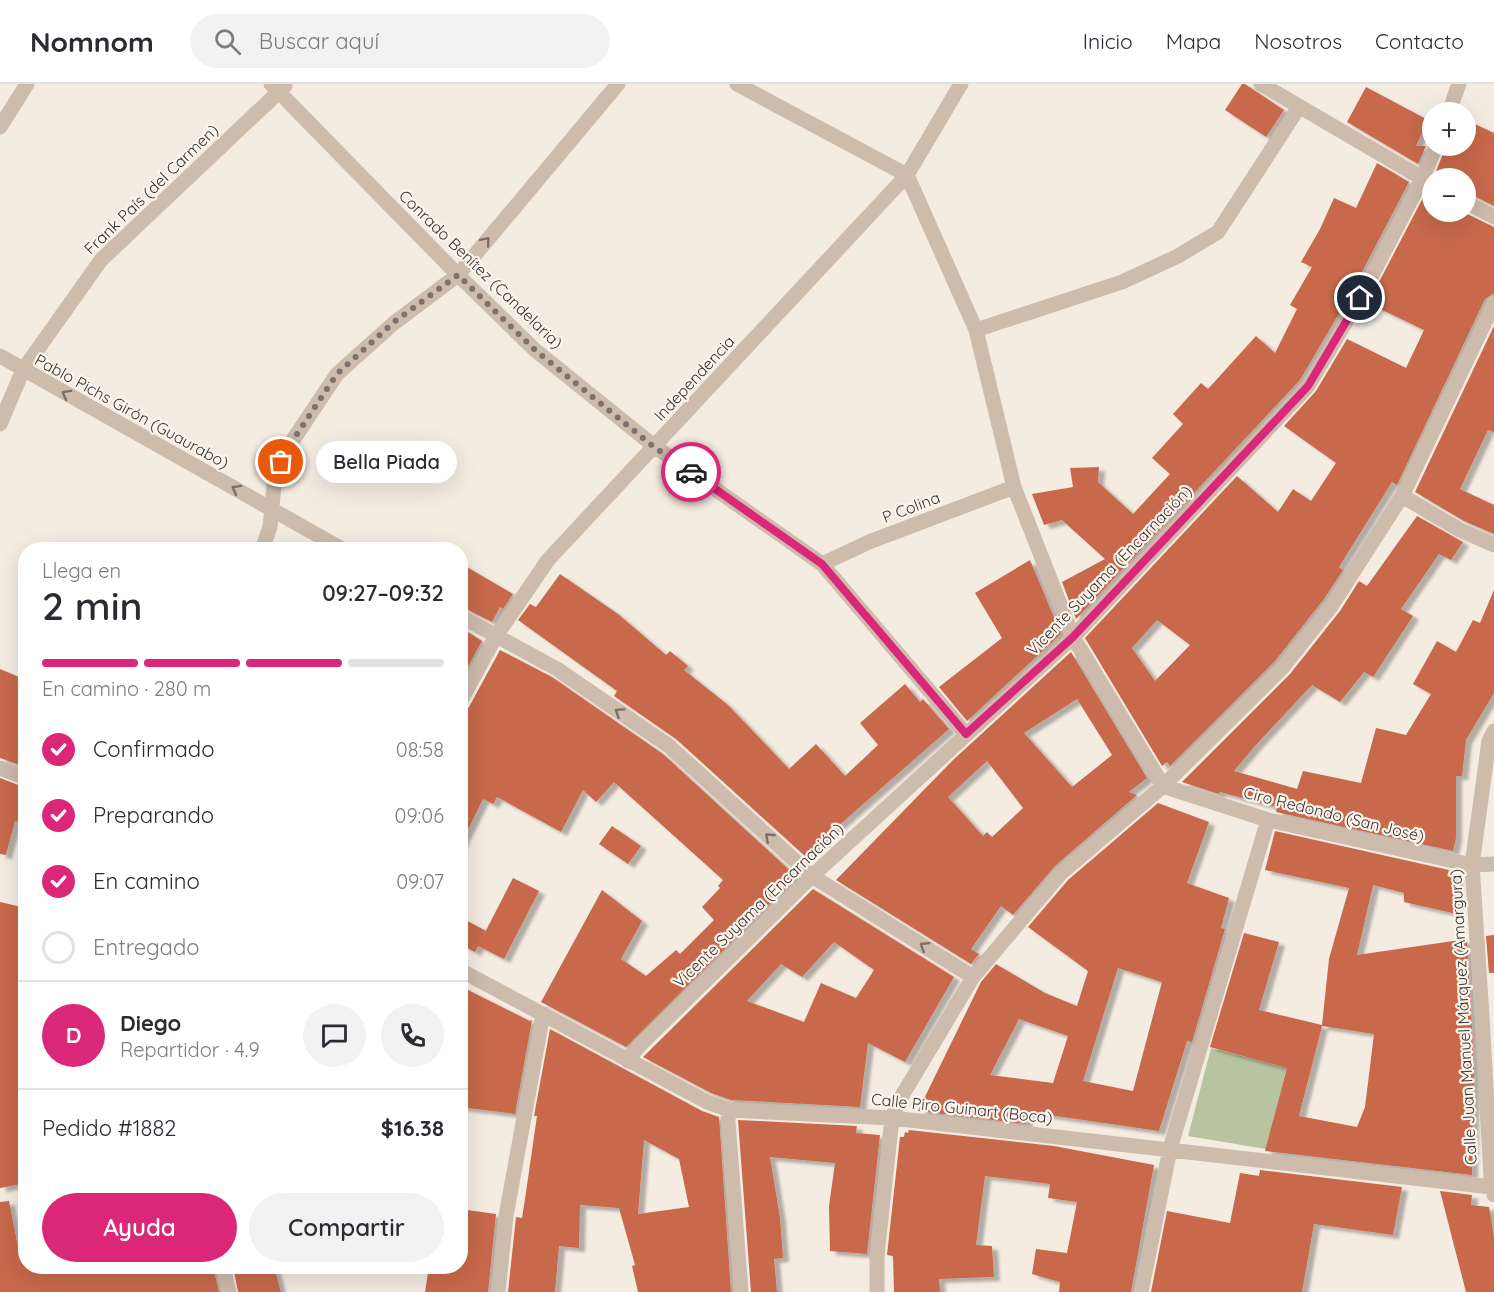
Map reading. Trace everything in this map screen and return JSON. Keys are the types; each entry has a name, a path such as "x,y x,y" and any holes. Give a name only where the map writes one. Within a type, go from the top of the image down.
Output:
{"street":[{"path":"0,127 27,84"},
{"path":"265,542 270,527 274,476 287,449 337,374 394,322 458,275 618,84"},
{"path":"737,84 907,175 976,330 1014,487 1073,637 1163,786"},
{"name":"Independencia","path":"468,687 496,636 548,560 907,175 961,84"},
{"path":"1261,84 1422,178"},
{"path":"1453,102 1459,84"},
{"name":"Conrado Benítez (Candelaria)","path":"279,86 458,275 535,350 654,447 822,564 966,734"},
{"name":"Frank País (del Carmen)","path":"0,424 23,370 101,260 279,86"},
{"path":"976,330 1122,282 1178,256 1218,232 1299,107"},
{"name":"Vicente Suyama (Encarnación)","path":"628,1060 638,1047 812,876 1073,637 1308,386 1422,190"},
{"path":"1476,207 1494,217"},
{"path":"877,1292 877,1255 892,1118 900,1099 974,977 1061,873 1163,786 1282,668 1332,606 1402,496 1494,303"},
{"name":"Pablo Pichs Girón (Guaurabo)","path":"0,356 329,542"},
{"name":"P Colina","path":"822,564 869,542 1014,487"},
{"path":"1402,496 1460,530 1494,545"},
{"path":"468,620 557,669 669,746 812,876 974,977"},
{"name":"Calle Juan Manuel Márquez (Amargura)","path":"1492,1184 1472,865 1490,741 1494,731"},
{"path":"0,768 18,775"},
{"name":"Ciro Redondo (San José)","path":"1163,786 1268,820 1472,865 1494,864"},
{"path":"1141,1292 1170,1149 1268,820"},
{"name":"Calle Piro Guinart (Boca)","path":"468,974 707,1102 729,1110 892,1118 1492,1184"},
{"path":"498,1292 506,1216 543,1014"},
{"path":"729,1110 741,1292"},
{"path":"225,1274 229,1292"}],"green space":[{"path":"1211,1048 1287,1068 1266,1149 1188,1136"}],"building":[{"path":"1242,84 1284,110 1266,137 1225,110"},
{"path":"1366,87 1422,117 1422,133 1416,146 1422,146 1422,155 1418,164 1347,122"},
{"path":"1476,125 1494,133 1494,206 1476,197 1476,168 1437,168 1442,156 1476,156"},
{"path":"1377,163 1409,182 1351,293 1300,380 1076,619 1062,582 1105,559 1062,520 1044,525 1032,494 1073,487 1070,468 1099,467 1098,482 1133,514 1170,474 1152,458 1183,424 1173,414 1201,383 1208,389 1256,336 1275,353 1297,309 1290,305 1312,267 1301,262 1334,198 1356,208"},
{"path":"1422,200 1422,222 1476,222 1476,218 1494,227 1494,293 1485,299 1397,485 1392,482 1339,567 1343,570 1324,599 1275,661 1170,766 1167,762 1162,766 1085,638 1237,476 1278,512 1293,489 1311,501 1336,463 1284,426 1316,391 1347,339 1406,368 1424,330 1368,303","holes":["1157,620 1190,645 1155,681 1132,648"]},
{"path":"1494,326 1494,432 1488,430 1460,489 1494,505 1494,534 1464,521 1415,492"},
{"path":"1417,516 1463,542 1451,560 1439,554 1401,609 1413,616 1373,677 1364,672 1340,702 1312,685 1234,771 1297,789 1303,771 1361,783 1376,728 1406,735 1431,694 1413,684 1437,641 1456,652 1473,620 1480,623 1494,590 1494,693 1466,740 1462,776 1456,776 1456,838 1453,851 1276,812 1277,807 1220,792 1219,794 1182,782 1290,674 1340,611 1359,581 1367,586"},
{"path":"1030,560 1061,634 967,721 939,687 1002,638 975,593"},
{"path":"468,568 513,594 503,609 500,607 492,622 468,610"},
{"path":"560,574 618,614 666,655 670,651 688,666 684,670 728,705 789,769 816,744 845,776 878,745 860,723 905,684 920,702 923,699 949,729 806,857 676,739 614,696 617,691 518,620 530,604 536,607"},
{"path":"468,632 482,641 468,666"},
{"path":"500,650 552,677 663,754 797,877 626,1047 541,1002 602,890 642,921 621,959 646,976 676,950 680,954 714,920 702,907 720,888 718,886 723,880 614,782 596,802 583,790 561,832 497,797 493,804 483,799 468,830 469,707"},
{"path":"1071,652 1147,778 1129,792 1137,795 1055,866 1013,915 1001,906 971,949 979,954 971,964 836,880 953,760","holes":["1077,699 1112,755 1072,787 1024,733","987,761 1023,808 992,837 987,832 983,836 948,797"]},
{"path":"0,669 18,677 18,764 0,758"},
{"path":"0,778 18,785 18,822 15,821 6,855 0,854"},
{"path":"1158,803 1209,822 1187,883 1229,898 1221,928 1225,929 1192,1042 1187,1041 1159,1131 1028,1112 1026,1124 918,1111 981,982 996,964 1045,993 1077,1006 1088,971 1028,927 1068,880","holes":["1118,968 1162,982 1133,1091 1083,1081","1019,1019 1068,1036 1053,1083 990,1075"]},
{"path":"612,826 641,846 628,864 599,844"},
{"path":"1275,831 1449,870 1447,876 1457,876 1457,914 1404,902 1404,893 1373,885 1357,955 1467,939 1474,1065 1472,1175 1265,1151 1287,1068 1210,1047 1244,933 1279,942 1259,1010 1322,1025 1329,959 1349,888 1265,870","holes":["1322,1026 1374,1034 1365,1107 1357,1127 1299,1116"]},
{"path":"513,878 539,891 504,959 478,946"},
{"path":"813,889 954,977 905,1062 868,1043 860,1107 731,1100 711,1093 643,1057","holes":["834,942 874,970 856,998 821,983 804,1022 747,1001 781,964 802,977"]},
{"path":"0,902 18,906 18,1185 0,1188"},
{"path":"468,921 486,931 475,952 468,948"},
{"path":"1494,935 1494,973 1489,973 1486,936"},
{"path":"468,990 532,1020 515,1114 468,1108"},
{"path":"550,1029 702,1111 719,1117 731,1292 638,1292 632,1266 635,1265 619,1208 580,1205 579,1248 559,1246 555,1292 508,1292 516,1217 522,1218 525,1199 537,1116 534,1116","holes":["644,1140 679,1159 689,1207 638,1214"]},
{"path":"738,1120 857,1126 856,1133 880,1135 867,1254 830,1251 829,1206 835,1163 770,1157 780,1218 783,1258 774,1259 777,1292 751,1292"},
{"path":"909,1130 1054,1146 1154,1165 1131,1292 1059,1292 1060,1282 1032,1274 1036,1249 1067,1253 1077,1202 1048,1198 1050,1184 985,1176 976,1245 992,1246 994,1277 939,1279 940,1292 894,1292 893,1256 887,1255 900,1137 904,1137 905,1132 908,1133"},
{"path":"1260,1170 1402,1187 1393,1235 1314,1224 1302,1292 1151,1292 1167,1211 1230,1223 1240,1173 1259,1176"},
{"path":"1440,1191 1472,1195 1471,1205 1489,1207 1494,1237 1494,1292 1466,1292"},
{"path":"9,1201 18,1247 18,1274 215,1274 219,1292 0,1292 0,1202"},
{"path":"468,1210 496,1214 488,1292 425,1292 428,1274 468,1274"},
{"path":"235,1274 276,1274 281,1292 238,1292"}],"way so far":[{"path":"281,462 287,449 337,374 394,322 458,275 535,350 654,447 691,472"}],"place":[{"name":"Bella Piada","path":"281,462"}],"route":[{"path":"691,472 822,564 966,734 1073,637 1308,386 1360,298"}]}
